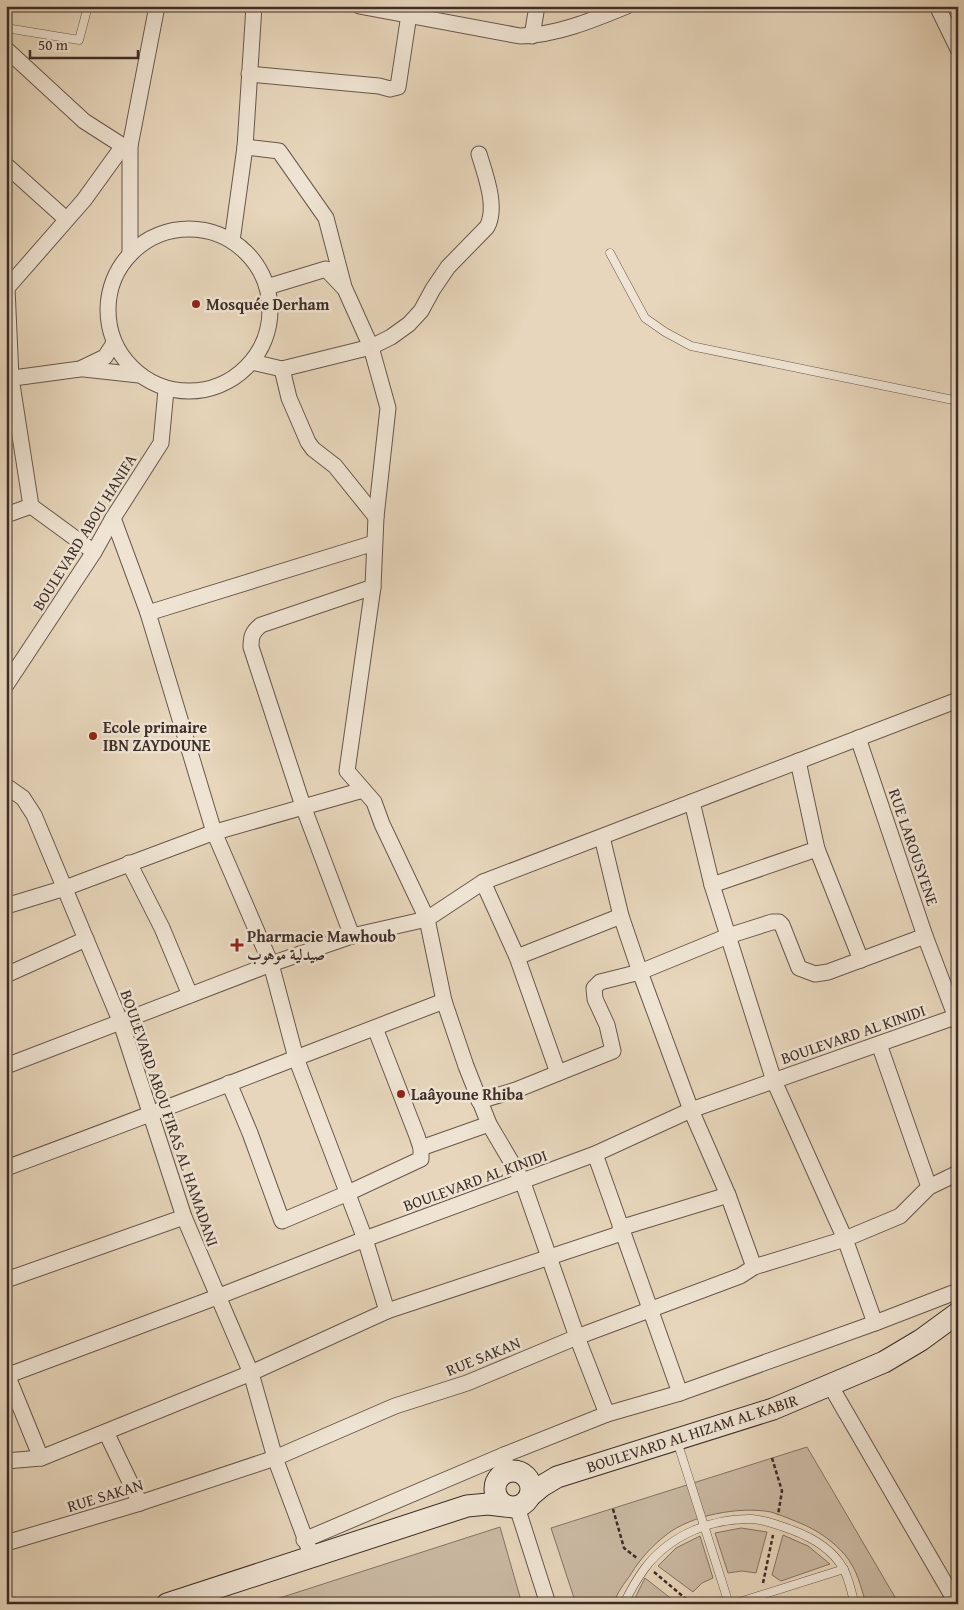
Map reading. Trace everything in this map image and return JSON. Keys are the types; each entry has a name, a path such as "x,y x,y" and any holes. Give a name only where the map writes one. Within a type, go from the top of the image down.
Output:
{"main road":[{"name":"BOULEVARD AL HIZAM AL KABIR","path":"508,1471 538,1478 556,1477 773,1409 884,1362 921,1340 958,1313"},
{"path":"508,1471 496,1496 517,1503"},
{"path":"508,1471 531,1485 517,1503"},
{"path":"467,1506 508,1471"},
{"name":"BOULEVARD AL HIZAM AL KABIR","path":"517,1503 556,1477"},
{"path":"167,1604 308,1548 467,1506 517,1503"}],"street":[{"path":"130,254 127,146 157,6"},
{"path":"232,241 245,147 254,6"},
{"path":"359,6 410,11 520,36 544,34 598,18 627,6"},
{"path":"532,36 537,6"},
{"path":"937,6 958,49"},
{"path":"249,74 379,86 390,89 398,87 410,11"},
{"path":"6,49 84,120 127,146"},
{"path":"94,552 31,506 8,379 6,288 84,200 127,146"},
{"path":"245,147 279,151 326,218 344,287 371,347 388,408 376,516 373,587 347,771 374,802 382,824 427,919 444,1001 466,1066 490,1124 522,1180 577,1337 607,1414"},
{"path":"252,362 282,369 371,347 410,324 421,311 448,267 490,222 491,206 488,183 479,154"},
{"path":"6,166 66,219"},
{"path":"199,229 232,241 247,253 259,269 267,287 271,306 269,326 263,345 252,362 233,379 209,389 183,392 166,390 139,375 124,360 114,343 108,325 107,306 111,286 118,269 130,254 142,244 155,236 169,231 199,229"},
{"path":"267,287 326,269 344,287"},
{"path":"80,369 105,357 114,343"},
{"path":"8,379 80,369 139,375"},
{"path":"282,369 289,398 308,442 313,449 335,466 376,516"},
{"name":"BOULEVARD ABOU HANIFA","path":"6,685 94,552 113,518 162,443 166,390"},
{"path":"6,515 31,506"},
{"path":"113,518 148,613 214,832 271,964 296,1058 365,1239 388,1311"},
{"path":"148,613 374,543"},
{"path":"352,936 303,806 251,647 252,636 261,625 373,587"},
{"path":"6,1066 271,964 352,936 427,919 483,882 958,700"},
{"name":"RUE LAROUSYENE","path":"858,738 925,936 957,1018"},
{"path":"798,761 817,850 861,960"},
{"name":"BOULEVARD ABOU FIRAS AL HAMADANI","path":"6,786 23,798 34,815 121,1023 184,1217 251,1373 275,1458 308,1548"},
{"path":"6,906 65,888 214,832 363,790"},
{"path":"692,802 712,885 774,1080 845,1239 875,1323"},
{"path":"602,837 621,916 640,972 692,1110 728,1195 754,1267"},
{"path":"712,885 817,850"},
{"path":"129,863 162,928 190,995"},
{"path":"483,882 517,957 558,1073"},
{"path":"517,957 621,916"},
{"path":"479,1101 516,1090 613,1051 607,1025 595,999 594,988 600,982 640,972 728,936 765,924 778,922 782,925 799,968 815,974 823,974 925,936"},
{"path":"6,975 86,939"},
{"path":"6,1168 151,1115 229,1083 444,1001"},
{"name":"BOULEVARD AL KINIDI","path":"7,1375 595,1154 692,1110 957,1018"},
{"path":"229,1083 250,1133 282,1221 421,1159 421,1148 375,1028"},
{"path":"879,1044 929,1187"},
{"path":"421,1148 490,1124"},
{"path":"595,1154 680,1393"},
{"name":"RUE SAKAN","path":"6,1543 140,1503 275,1458 396,1406 467,1383 577,1337 740,1276 754,1267 845,1239 900,1216 929,1187 958,1173"},
{"path":"6,1461 41,1458 251,1373 388,1311 728,1195"},
{"path":"6,1280 184,1217"},
{"path":"308,1548 508,1471 607,1414 680,1393 875,1323 958,1290"},
{"path":"7,1375 41,1458"},
{"path":"830,1385 952,1578 957,1604"},
{"path":"106,1432 140,1503"},
{"path":"517,1503 548,1604"}],"lane":[{"path":"6,28 79,40 88,6"},
{"path":"610,253 645,318 665,332 691,346 958,401"},
{"path":"676,1439 728,1604"},
{"path":"624,1604 646,1566 662,1550 680,1537 704,1526 727,1520 753,1519 776,1524 795,1531 821,1546 835,1557 844,1569 855,1604"},
{"path":"733,1604 844,1569"}],"shaded area":[{"path":"807,1447 899,1604 866,1604 858,1578 849,1560 835,1545 813,1529 771,1512 745,1510 702,1517 676,1528 666,1535 638,1563 619,1592 614,1604 576,1604 551,1528"},
{"path":"500,1527 522,1604 261,1604"},
{"path":"741,1528 767,1532 756,1573 742,1571 728,1573 715,1533"},
{"path":"783,1535 808,1546 830,1564 781,1581 772,1575"},
{"path":"700,1536 713,1578 702,1583 693,1592 658,1566 676,1548"},
{"path":"645,1578 678,1604 632,1604"}],"place":[{"name":"Mosquée Derham","path":"196,304"},
{"name":"Ecole primaire IBN ZAYDOUNE","path":"93,736"},
{"name":"Pharmacie Mawhoub صيدلية موهوب","path":"237,945"},
{"name":"Laâyoune Rhiba","path":"401,1094"}]}
